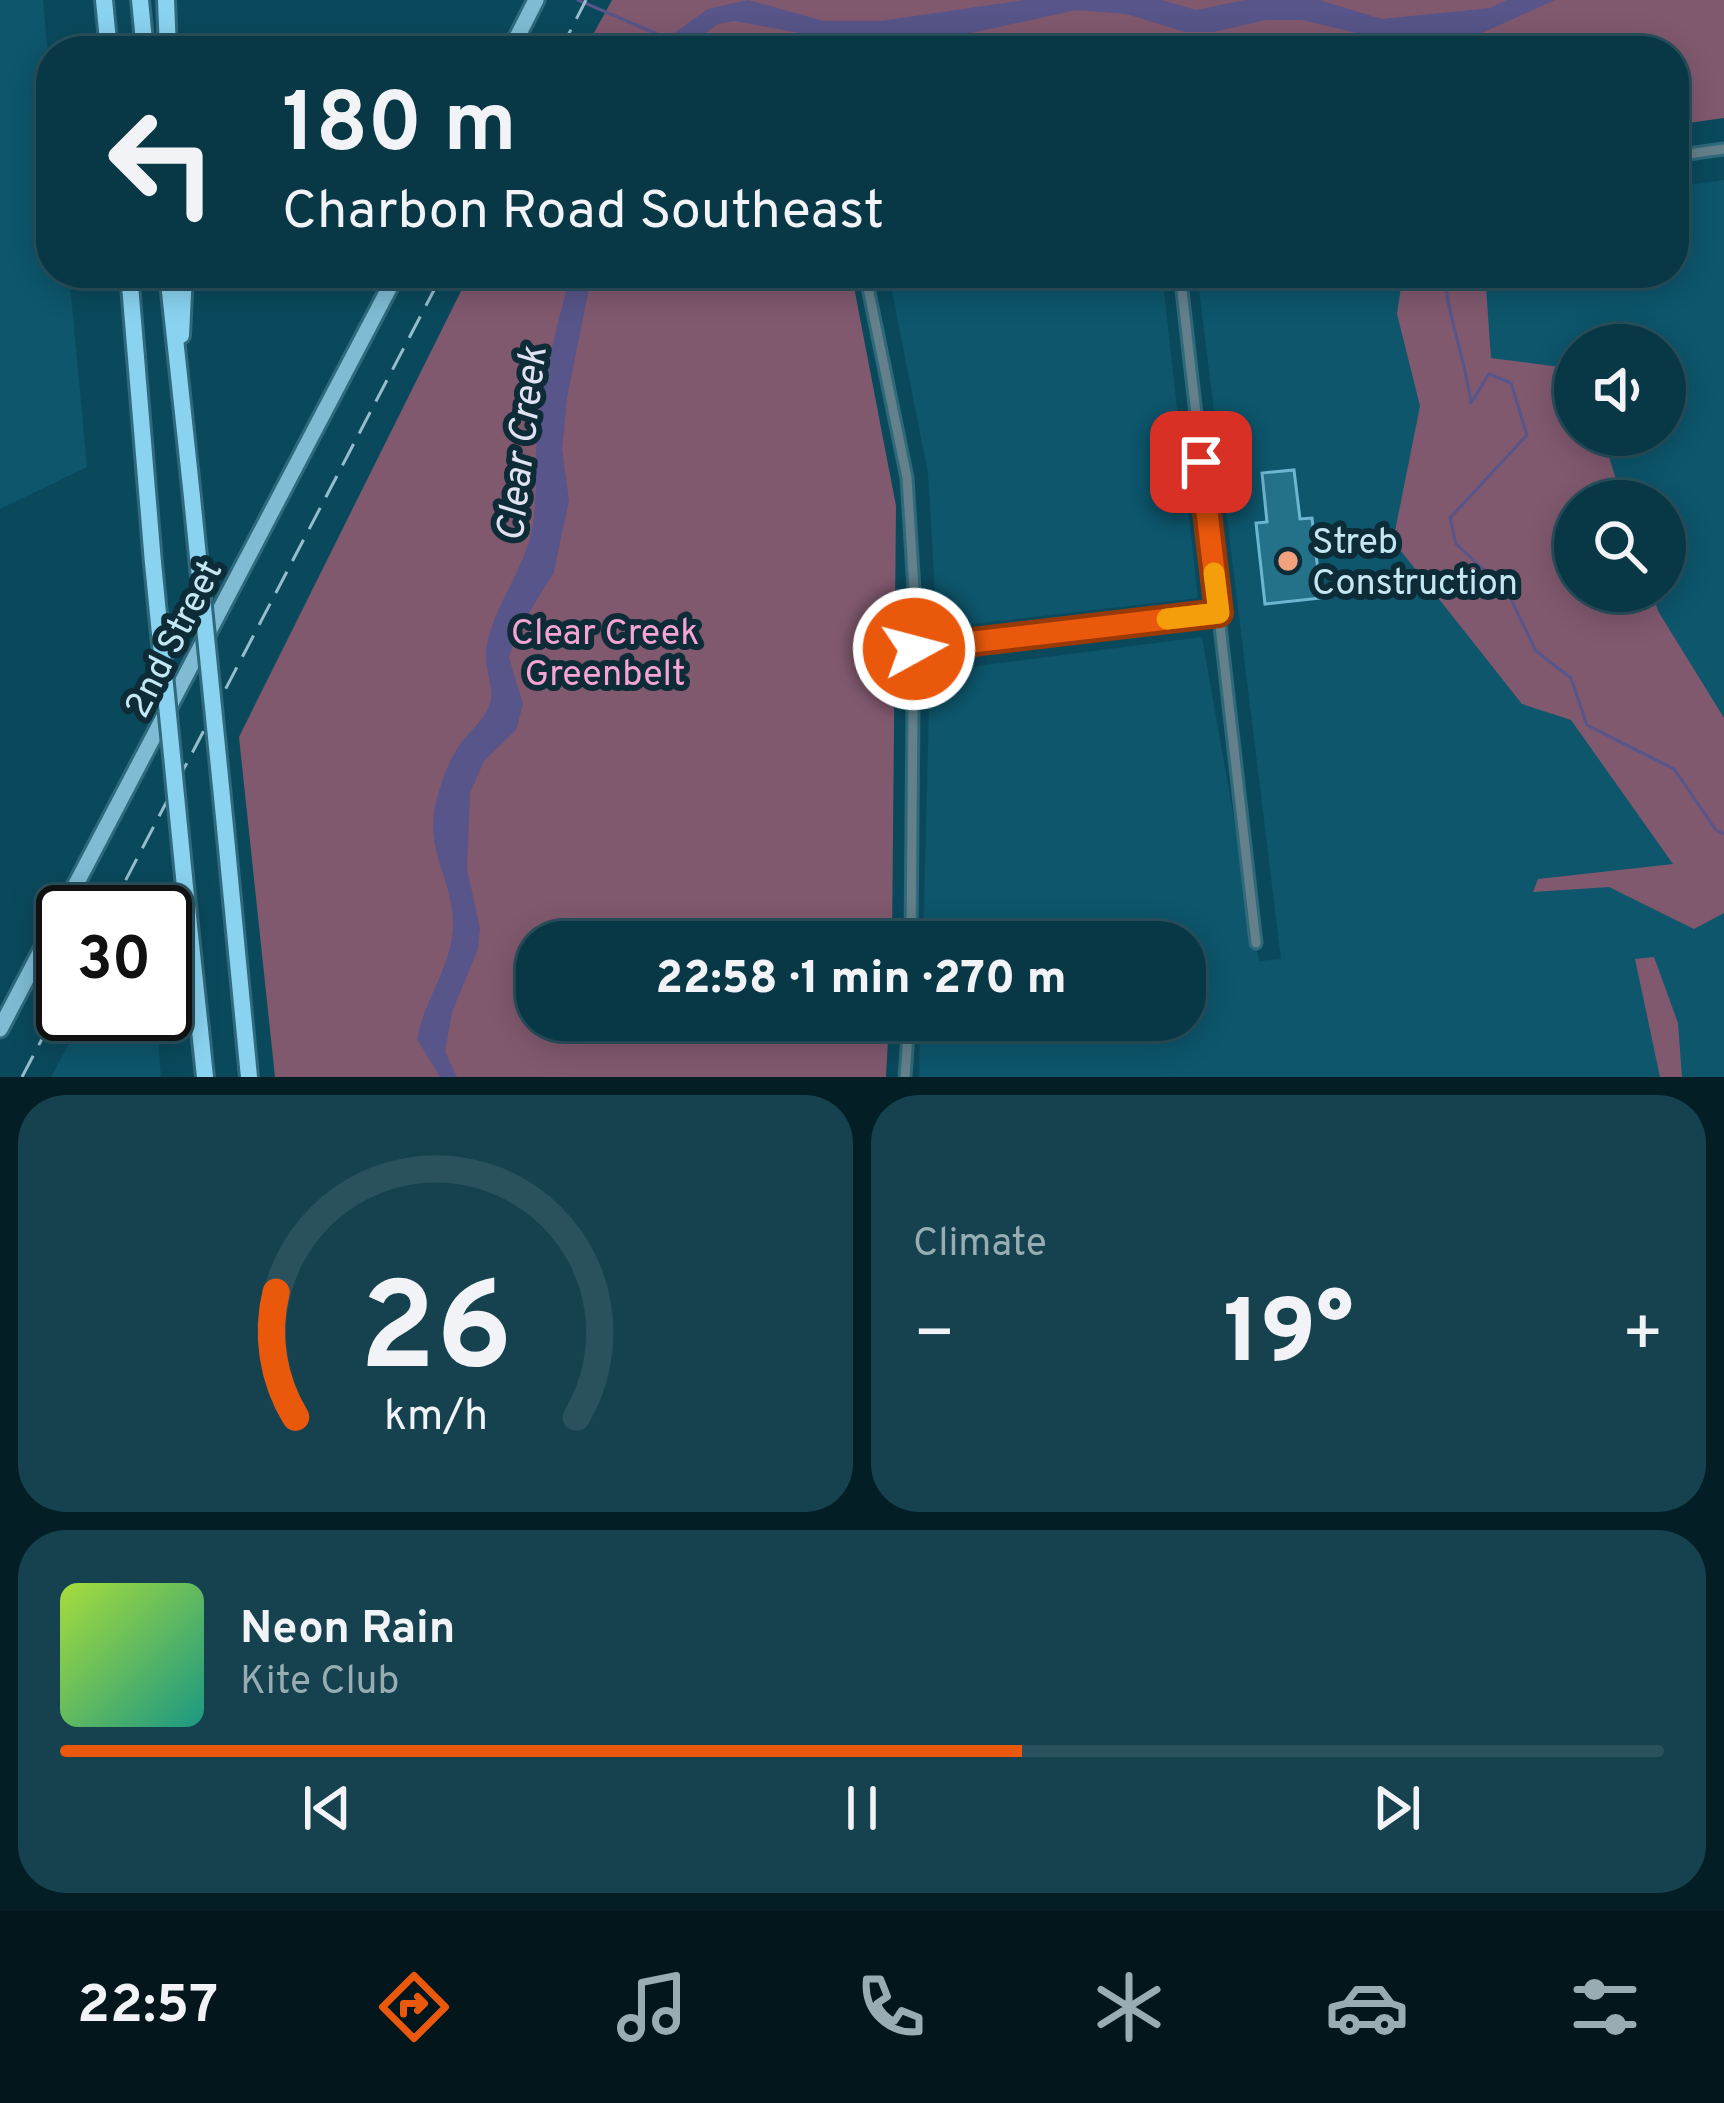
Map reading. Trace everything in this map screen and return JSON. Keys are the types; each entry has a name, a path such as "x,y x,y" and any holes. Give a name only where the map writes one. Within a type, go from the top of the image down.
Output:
{"highway":[{"path":"140,0 144,36"},
{"path":"166,0 167,36"},
{"path":"104,6 107,36"},
{"path":"130,288 205,1077"},
{"path":"169,288 249,1077"},
{"path":"177,365 183,288"}],"main road":[{"path":"518,36 536,0"},
{"name":"2nd Street","path":"0,1029 389,288"}],"street":[{"path":"1689,154 1724,149"},
{"path":"869,288 907,478 914,649 911,921"},
{"path":"1182,288 1256,943"},
{"path":"914,649 1219,613"},
{"path":"905,1077 907,1041"}],"shaded area":[{"path":"0,0 43,0 46,36 36,36 36,288 70,288 87,467 0,509"},
{"path":"748,0 824,21 880,21 1025,0 1161,0 1196,10 1245,0 1319,0 1382,19 1490,8 1507,0 1555,0 1480,36 1369,36 1302,20 1266,20 1213,32 1185,32 1126,14 1076,10 957,36 816,36 734,21 718,24 702,36 670,36 708,9"},
{"path":"1724,180 1724,1077 919,1077 920,1041 1206,1041 1206,921 924,921 930,672 1202,637 1259,961 1281,959 1199,288 1689,288 1689,185"},
{"path":"567,288 589,288 567,398 562,449 569,500 554,572 516,634 509,658 523,704 516,730 484,761 470,793 467,869 480,928 478,949 452,1012 445,1052 457,1077 440,1077 417,1039 448,955 453,926 433,820 453,756 490,705 487,644 531,534 539,414"},
{"path":"891,288 1164,288 1198,598 937,628 928,473"},
{"path":"70,1041 158,1041 161,1077 51,1077"}],"green space":[{"path":"612,0 1724,0 1724,118 1689,123 1689,36 592,36"},
{"name":"Clear Creek Greenbelt","path":"463,288 854,288 896,506 892,921 516,921 516,1041 888,1041 886,1077 275,1077 239,737"},
{"path":"1401,288 1486,288 1491,358 1554,366 1554,456 1609,456 1616,480 1554,480 1554,612 1659,612 1724,718 1724,913 1694,929 1609,887 1533,892 1538,879 1673,864 1571,720 1522,704 1393,541 1420,406 1397,314"},
{"path":"1654,957 1678,1023 1682,1077 1660,1077 1635,959"}],"building":[{"name":"Streb Construction","path":"1294,470 1300,519 1312,518 1321,598 1265,604 1256,523 1267,522 1262,473"}],"waterway":[{"path":"578,0 662,36"},
{"path":"1446,288 1471,403 1489,374 1511,383 1527,435 1450,518 1456,544 1507,591 1536,651 1571,678 1587,725 1674,769 1716,830 1724,834"}],"railway":[{"path":"568,36 586,0"},
{"path":"123,885 435,288"},
{"path":"22,1077 41,1041"}],"slow traffic":[{"path":"1167,619 1219,613 1214,573"}],"place":[{"name":"Streb Construction","path":"1288,561"}],"route":[{"path":"914,649 1219,613 1201,462"}],"water label":[{"name":"Clear Creek","path":"520,444"}]}
